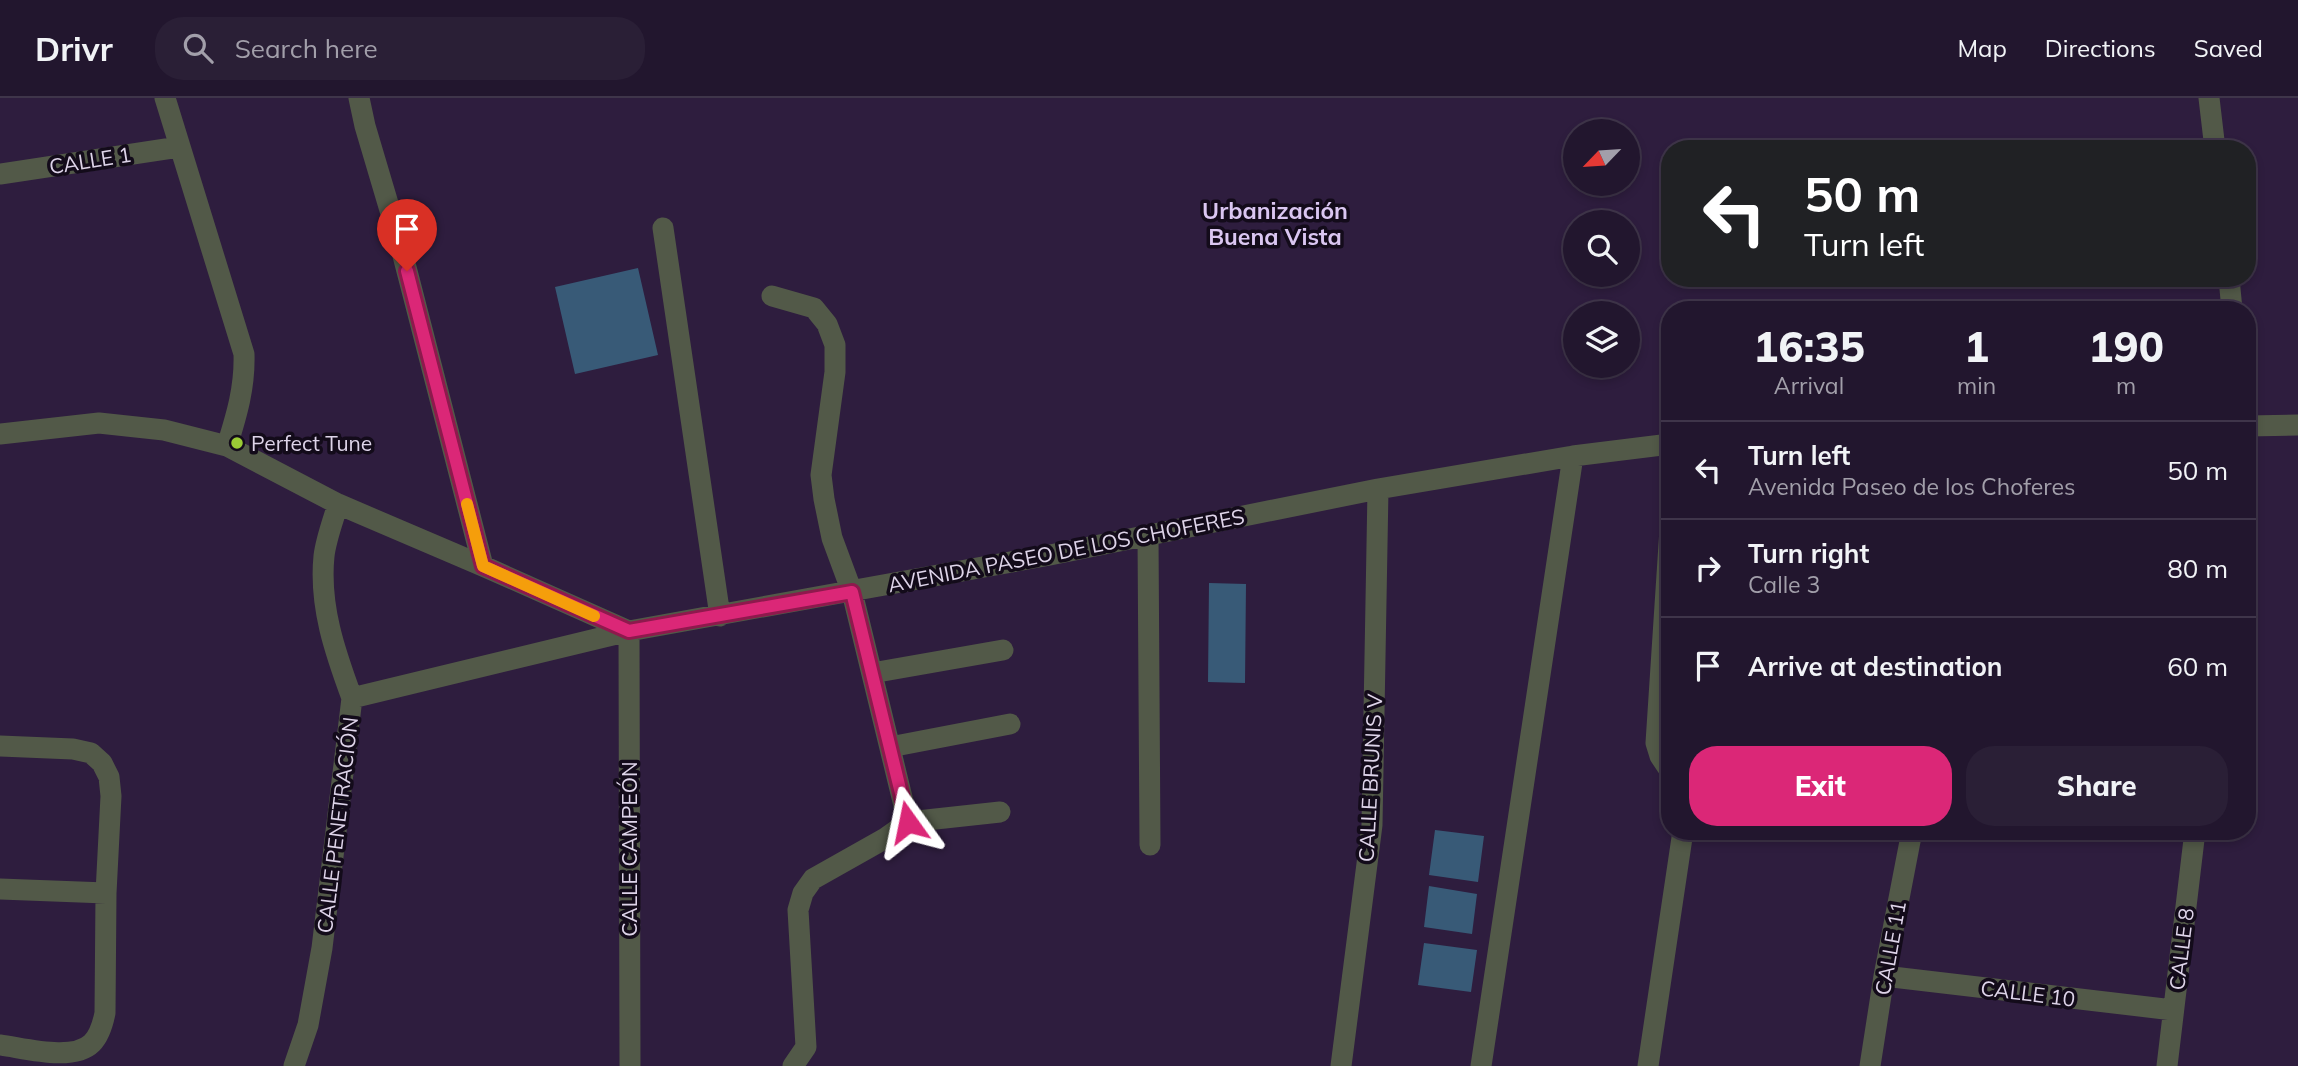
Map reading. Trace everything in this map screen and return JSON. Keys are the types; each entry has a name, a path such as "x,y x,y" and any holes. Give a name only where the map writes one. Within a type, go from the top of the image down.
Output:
{"street":[{"path":"165,98 244,354 243,395 227,446"},
{"path":"359,98 400,244 483,566"},
{"path":"2209,98 2214,140"},
{"name":"CALLE 1","path":"0,174 179,147"},
{"path":"663,228 720,616"},
{"path":"772,296 814,309 827,324 835,345 835,372 821,475 824,499 832,538 852,592 908,822"},
{"path":"0,434 99,423 164,430 227,446 338,504 629,631"},
{"path":"2256,426 2298,425"},
{"name":"AVENIDA PASEO DE LOS CHOFERES","path":"629,631 852,592 1378,489 1573,456 1661,445"},
{"path":"1481,1066 1573,456"},
{"name":"CALLE BRUNIS V","path":"1341,1066 1372,825 1378,489"},
{"path":"338,504 324,556 325,607 336,656 352,698"},
{"path":"1148,535 1150,845"},
{"name":"CALLE PENETRACIÓN","path":"294,1066 308,1025 322,948 352,698 629,631"},
{"name":"CALLE CAMPEÓN","path":"629,631 630,1066"},
{"path":"872,673 1003,650"},
{"path":"1661,667 1656,743 1661,758"},
{"path":"890,747 1010,724"},
{"path":"0,746 73,749 91,753 102,763 109,778 111,796 106,893 105,1013 101,1029 91,1044 75,1052 56,1053 0,1045"},
{"path":"793,1066 806,1047 799,910 803,893 813,879 884,839 908,822 1000,812"},
{"path":"1648,1066 1682,840"},
{"name":"CALLE 11","path":"1870,1066 1910,840"},
{"name":"CALLE 8","path":"2167,1066 2194,840"},
{"path":"0,889 106,893"},
{"name":"CALLE 10","path":"1884,976 2173,1010"}],"building":[{"path":"638,268 658,355 575,374 555,287"},
{"path":"1209,583 1246,584 1245,683 1208,682"},
{"path":"1435,830 1484,836 1478,882 1429,875"},
{"path":"1429,886 1477,894 1472,934 1424,927"},
{"path":"1424,943 1477,950 1471,992 1418,985"}],"slow traffic":[{"path":"467,504 483,566 594,616"}],"place":[{"name":"Perfect Tune","path":"237,443"}],"district":[{"name":"Urbanización Buena Vista","path":"1275,223"}],"route":[{"path":"407,271 483,566 629,631 852,592 908,822"}]}
